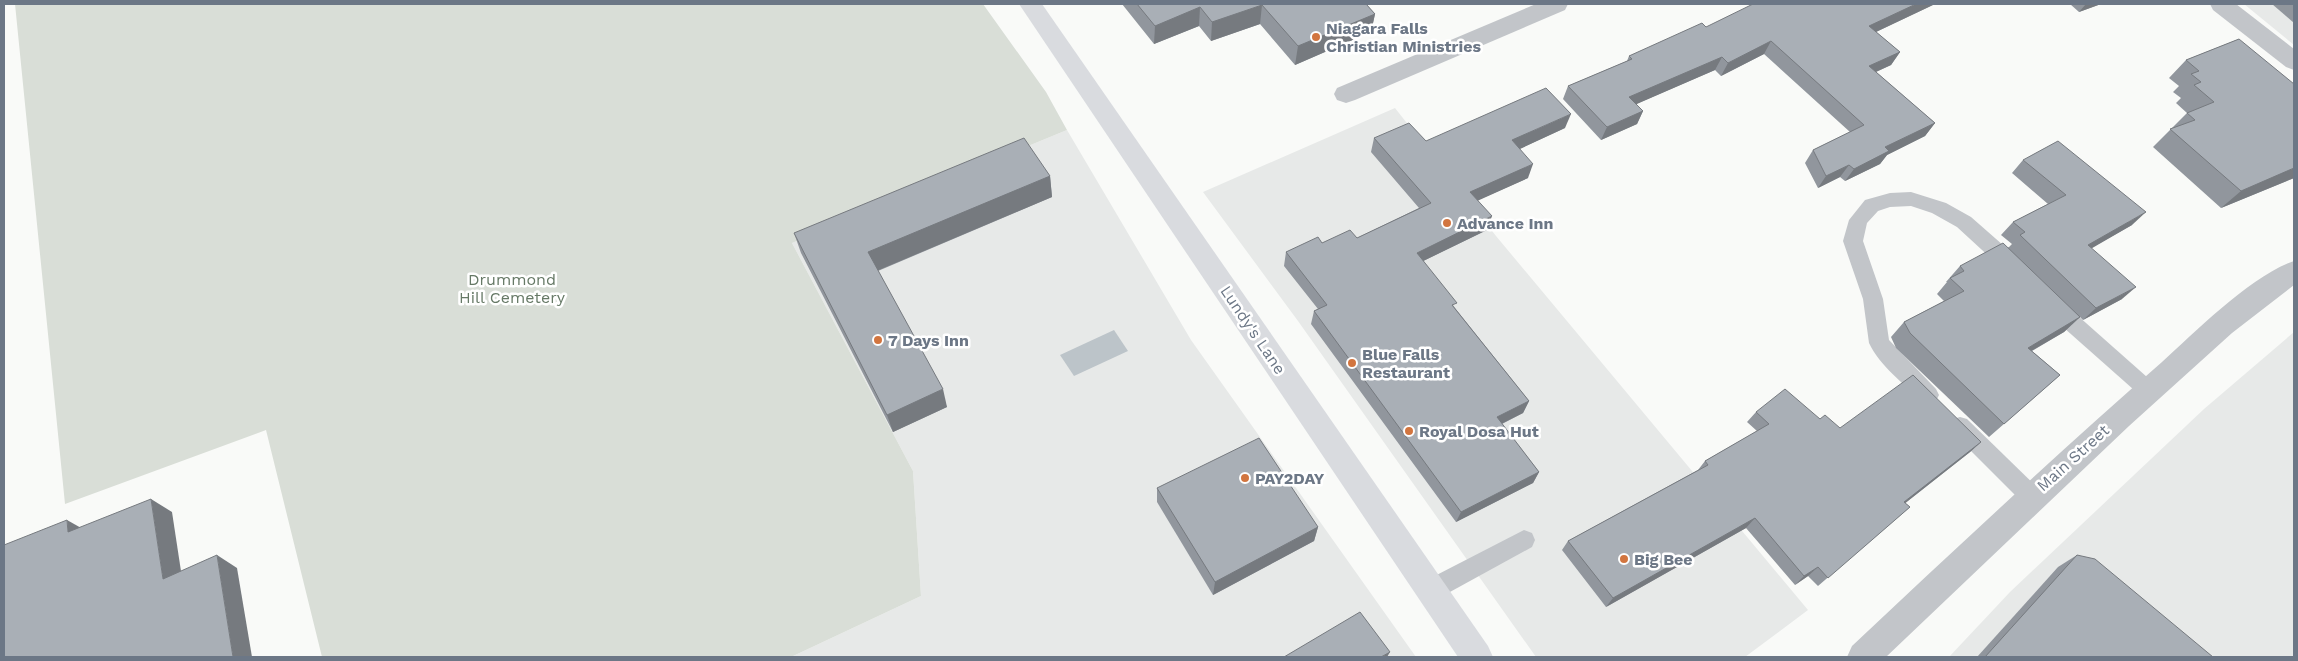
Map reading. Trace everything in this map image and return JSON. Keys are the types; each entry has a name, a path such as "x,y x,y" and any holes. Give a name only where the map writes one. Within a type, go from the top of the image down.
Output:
{"main road":[{"name":"Lundy's Lane","path":"1030,4 1477,657"}],"street":[{"path":"1346,94 1557,4"},
{"path":"2221,4 2294,61"},
{"name":"Main Street","path":"1863,657 2032,496 2149,391 2260,296 2294,272"}],"lane":[{"path":"2032,496 1888,355 1879,343 1873,299 1853,241 1858,220 1872,205 1890,200 1911,199 1939,208 1964,222 2149,391"},
{"path":"1431,590 1524,540"}],"shaded area":[{"path":"2244,4 2294,4 2294,45"},
{"path":"1395,108 1496,236 1808,610 1745,657 1536,657 1298,321 1203,192"},
{"path":"1067,130 1191,340 1416,657 791,657 921,596 913,471 792,243"},
{"path":"1114,330 1128,351 1074,376 1060,355"},
{"path":"2294,332 2294,657 1949,657 2010,592 2204,409"}],"green space":[{"name":"Drummond Hill Cemetery","path":"15,4 983,4 1046,92 1067,130 792,243 913,471 921,596 791,657 322,657 266,430 65,504"}],"building":[{"path":"1137,4 1366,4 1375,14 1298,46 1262,5 1212,22 1200,7 1155,26"},
{"path":"1753,4 1916,4 1869,26 1900,52 1869,66 1935,123 1885,147 1889,151 1854,169 1849,165 1826,176 1813,150 1864,125 1771,41 1728,63 1722,57 1629,97 1643,111 1607,127 1568,86 1632,59 1629,56 1702,23 1706,27"},
{"path":"2239,39 2294,84 2294,168 2241,191 2170,129 2195,120 2187,113 2214,102 2194,85 2201,82 2191,74 2199,71 2186,60"},
{"path":"1546,88 1571,114 1512,140 1533,164 1470,192 1492,216 1417,253 1457,303 1452,305 1529,401 1497,417 1539,472 1461,512 1314,311 1327,305 1286,252 1318,237 1322,243 1350,230 1357,238 1431,203 1374,138 1409,123 1426,141"},
{"name":"7 Days Inn","path":"1024,138 1050,176 868,252 943,389 887,415 794,233"},
{"path":"2058,141 2146,212 2088,245 2136,287 2096,308 2020,235 2025,232 2013,222 2066,195 2023,160"},
{"path":"2003,243 2080,317 2028,348 2060,375 2004,424 1910,333 1904,322 1964,291 1950,278 1964,271 1960,266"},
{"path":"1913,375 1981,442 1904,502 1910,507 1828,578 1818,567 1804,576 1755,518 1613,598 1568,541 1708,465 1705,461 1769,424 1756,412 1785,389 1820,419 1825,415 1840,428"},
{"path":"1259,438 1318,527 1215,582 1157,488"},
{"path":"151,499 163,579 217,555 233,657 4,657 4,545 67,520 68,532"},
{"path":"2077,555 2095,559 2213,657 1985,657"},
{"path":"1360,612 1390,652 1381,657 1284,657"}],"place":[{"name":"Niagara Falls Christian Ministries","path":"1316,37"},
{"name":"Advance Inn","path":"1447,223"},
{"name":"7 Days Inn","path":"878,340"},
{"name":"Blue Falls Restaurant","path":"1352,363"},
{"name":"Royal Dosa Hut","path":"1409,431"},
{"name":"PAY2DAY","path":"1245,478"},
{"name":"Big Bee","path":"1624,559"}]}
